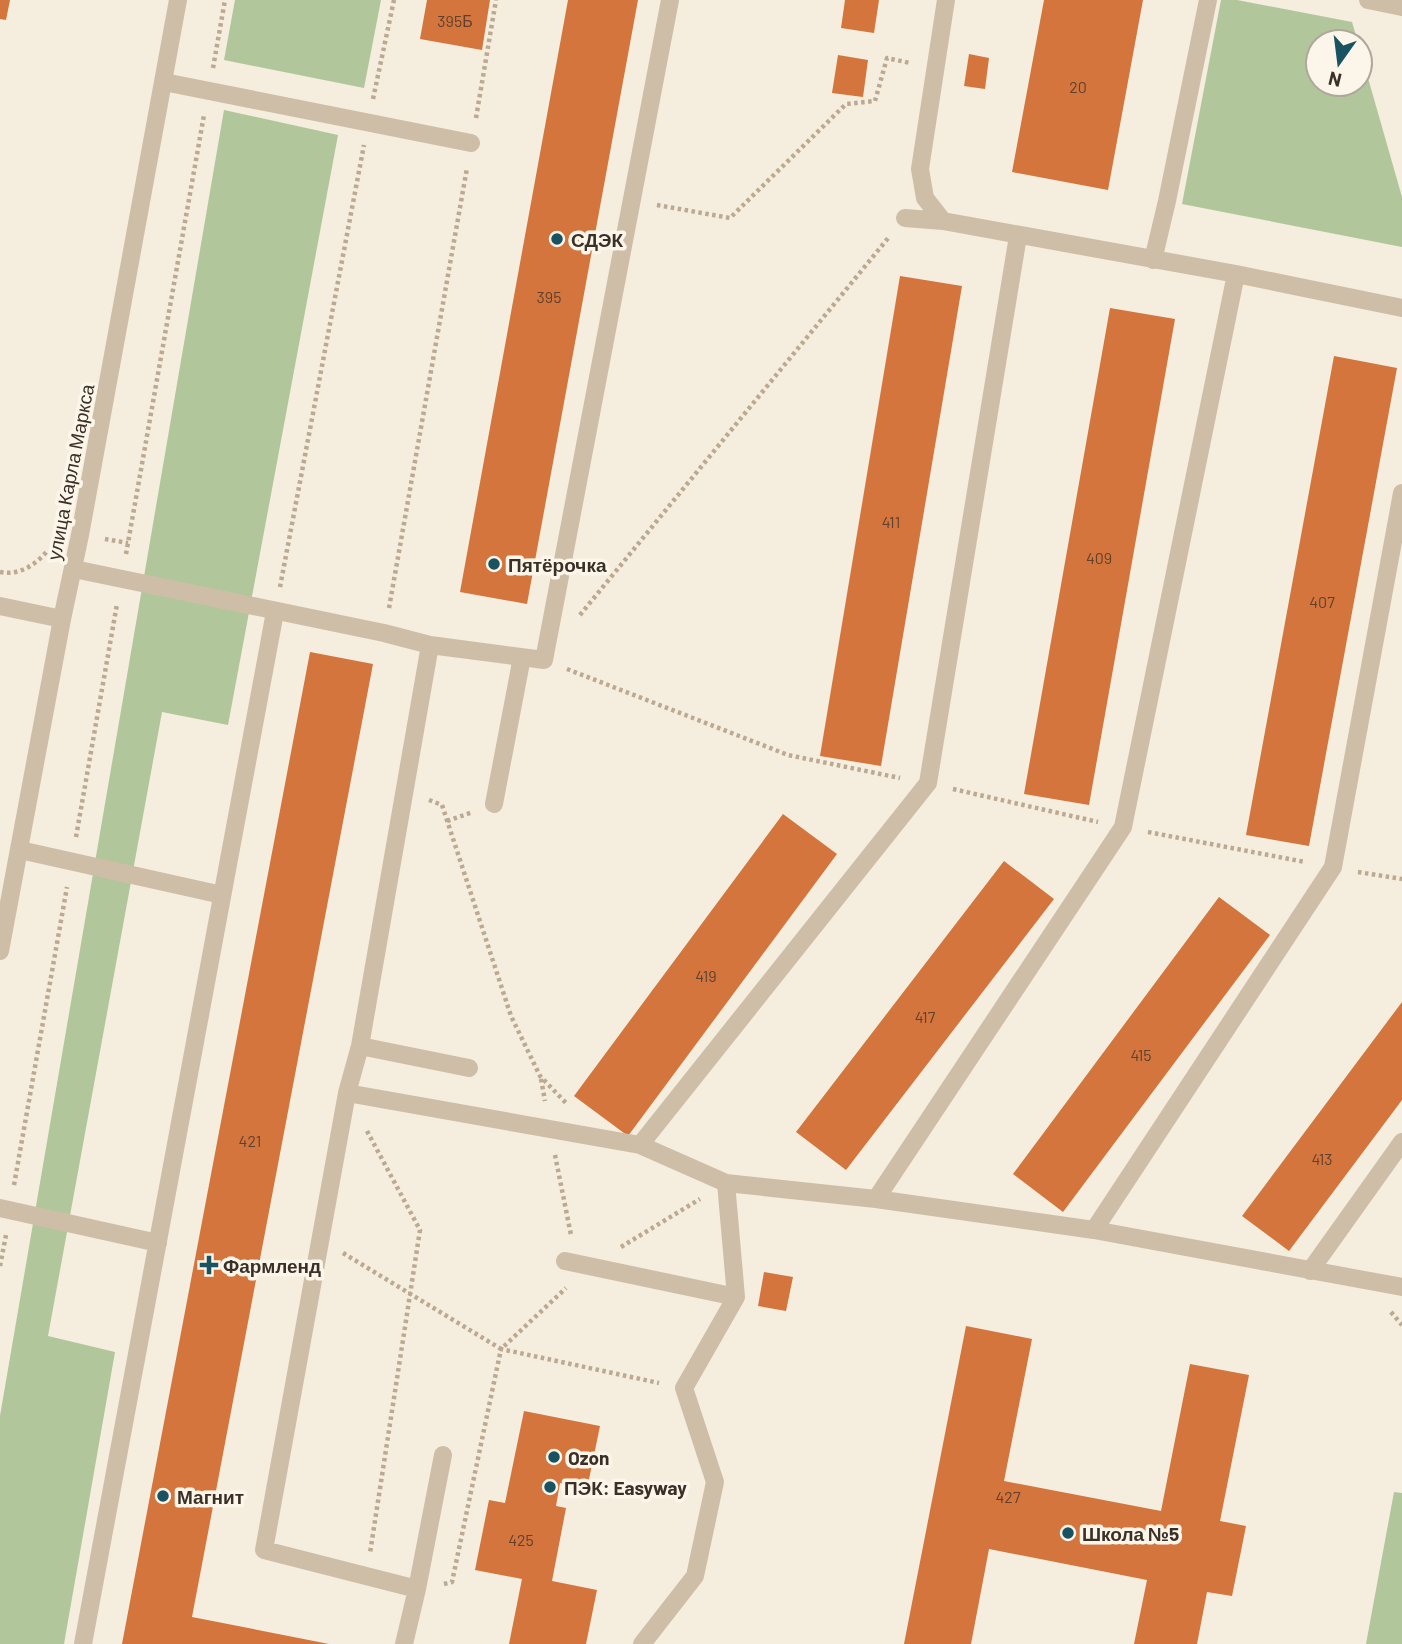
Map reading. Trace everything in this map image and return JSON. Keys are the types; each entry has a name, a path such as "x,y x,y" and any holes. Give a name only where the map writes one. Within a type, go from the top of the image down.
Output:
{"street":[{"name":"улица Карла Маркса","path":"0,951 62,618 74,569 178,0"},
{"path":"74,569 384,633 430,645 544,660 670,0"},
{"path":"943,221 925,198 920,169 946,0"},
{"path":"1153,260 1208,0"},
{"path":"1368,0 1402,7"},
{"path":"163,82 471,143"},
{"path":"905,218 943,221 1236,274 1402,308"},
{"path":"640,1145 928,783 1018,236"},
{"path":"876,1199 1123,827 1236,274"},
{"path":"1094,1230 1333,867 1402,493"},
{"path":"0,606 62,618"},
{"path":"83,1644 275,612"},
{"path":"416,1590 264,1550 347,1093 360,1046 430,645"},
{"path":"494,804 522,657"},
{"path":"19,850 222,895"},
{"path":"360,1046 469,1068"},
{"path":"347,1093 640,1145 726,1184 876,1199 1094,1230 1402,1287"},
{"path":"1310,1271 1402,1142"},
{"path":"642,1644 695,1576 715,1482 684,1388 736,1297 726,1184"},
{"path":"5,1209 158,1243"},
{"path":"571,1262 736,1297"},
{"path":"404,1644 443,1455"}],"path":[{"path":"0,1266 5,1209 72,862 225,0"},
{"path":"275,612 394,0"},
{"path":"384,633 496,0"},
{"path":"632,200 730,218 846,104 875,101 887,58 936,68"},
{"path":"579,617 905,218"},
{"path":"544,660 788,755 1123,827 1402,879"},
{"path":"405,790 442,805 511,1016 540,1076 571,1262"},
{"path":"540,1076 599,1138"},
{"path":"347,1093 421,1230 366,1577"},
{"path":"321,1239 501,1349 684,1388"},
{"path":"416,1590 452,1582 501,1349"}],"green space":[{"path":"235,0 381,0 364,88 224,60"},
{"path":"1221,0 1237,0 1352,22 1354,28 1304,28 1304,98 1374,98 1402,197 1402,247 1182,204"},
{"path":"224,110 338,135 228,725 162,712 48,1336 115,1352 64,1644 0,1644 0,1416"},
{"path":"1394,1492 1402,1493 1402,1644 1366,1644"}],"building":[{"path":"0,0 10,0 6,20 0,19"},
{"path":"427,0 490,0 482,50 420,39"},
{"path":"568,0 638,0 527,604 460,592"},
{"path":"845,0 879,0 874,33 841,28"},
{"path":"1044,0 1143,0 1108,190 1012,172"},
{"path":"969,54 989,58 985,89 964,86"},
{"path":"838,55 868,60 863,97 832,93"},
{"path":"900,276 962,286 881,766 820,756"},
{"path":"1110,308 1175,319 1089,805 1024,794"},
{"path":"1334,356 1397,368 1309,846 1246,835"},
{"path":"310,652 373,664 192,1617 329,1644 122,1644"},
{"path":"783,814 837,854 628,1136 574,1096"},
{"path":"1004,861 1054,899 846,1170 796,1132"},
{"path":"1219,897 1270,935 1063,1212 1013,1174"},
{"path":"1402,1002 1402,1100 1289,1251 1242,1216"},
{"path":"764,1272 793,1277 786,1311 758,1306"},
{"path":"966,1326 1032,1339 1004,1481 1161,1511 1190,1364 1249,1375 1220,1521 1246,1526 1232,1596 1207,1592 1197,1644 1134,1644 1147,1580 989,1549 971,1644 904,1644"},
{"path":"524,1411 600,1426 587,1489 560,1483 556,1506 566,1508 552,1581 597,1590 586,1644 509,1644 522,1579 475,1570 489,1500 505,1503"}],"place":[{"name":"СДЭК","path":"557,239"},
{"name":"Пятёрочка","path":"494,564"},
{"name":"Фармленд","path":"209,1265"},
{"name":"Ozon","path":"554,1457"},
{"name":"ПЭК: Easyway","path":"550,1487"},
{"name":"Магнит","path":"163,1496"},
{"name":"Школа №5","path":"1068,1533"}]}
